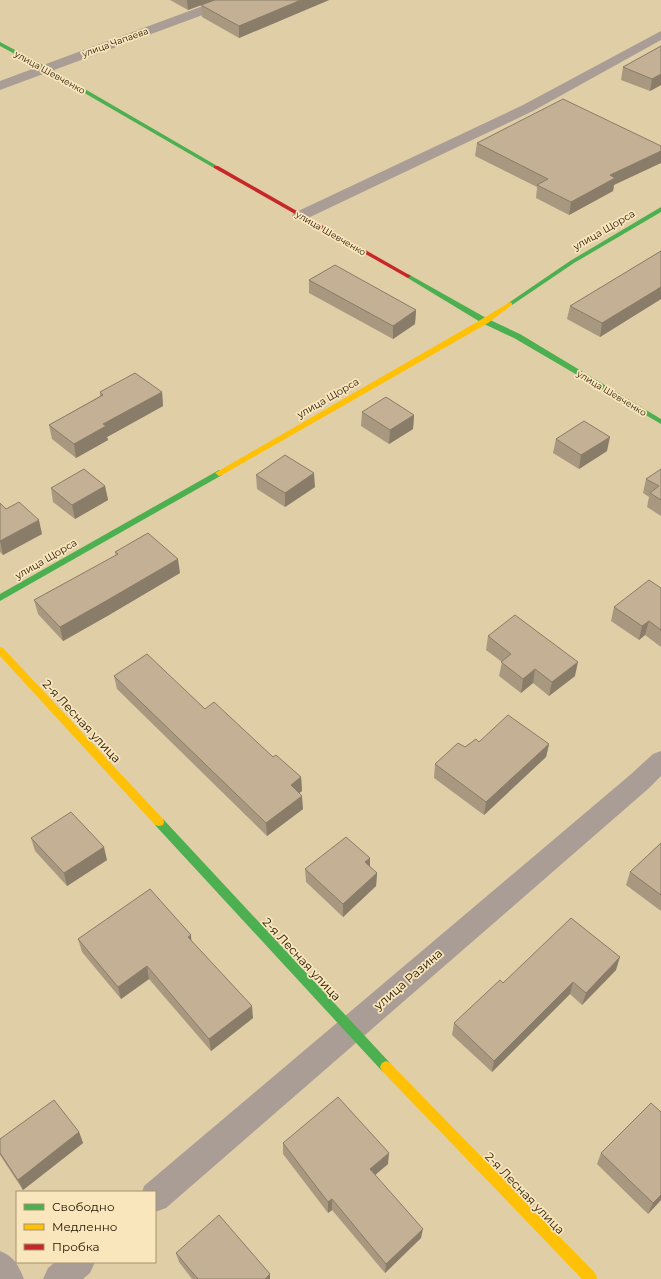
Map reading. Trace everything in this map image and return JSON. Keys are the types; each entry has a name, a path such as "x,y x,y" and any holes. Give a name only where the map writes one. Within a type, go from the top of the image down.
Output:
{"street":[{"name":"улица Чапаева","path":"0,86 231,0"},
{"path":"300,216 428,157 531,106 604,68 661,35"},
{"name":"улица Шевченко","path":"0,44 45,68 485,321 517,336 661,422"},
{"name":"улица Щорса","path":"0,598 485,321 572,262 661,209"},
{"name":"2-я Лесная улица","path":"0,650 350,1028 591,1279"},
{"name":"улица Разина","path":"156,1195 639,782 661,761"},
{"path":"59,1279 78,1263"},
{"path":"0,1268 8,1279"}],"building":[{"path":"215,0 301,0 239,26 201,5"},
{"path":"661,46 661,74 652,79 623,67"},
{"path":"563,99 661,146 661,151 610,175 615,178 571,202 537,185 548,179 477,143"},
{"path":"661,251 661,287 602,323 570,306"},
{"path":"335,265 416,310 393,326 309,280"},
{"path":"135,373 162,392 103,424 106,426 74,444 49,425 103,395 100,392"},
{"path":"386,397 414,415 390,430 362,412"},
{"path":"584,421 610,437 581,455 556,439"},
{"path":"285,455 314,473 285,493 256,475"},
{"path":"84,469 105,486 72,505 51,488"},
{"path":"661,469 661,500 650,493 659,486 646,479"},
{"path":"19,502 39,520 0,541 0,503 6,509"},
{"path":"148,533 178,559 60,627 34,600 118,554 115,552"},
{"path":"649,580 661,588 661,630 649,621 642,626 614,607"},
{"path":"515,615 578,662 552,682 535,669 523,679 501,662 511,654 488,636"},
{"path":"147,654 205,709 214,702 273,757 276,755 301,777 291,785 302,796 266,823 114,676"},
{"path":"508,715 549,744 486,802 435,764 458,743 465,747 476,739 479,742"},
{"path":"71,812 104,847 64,873 31,838"},
{"path":"346,837 370,858 365,862 377,873 343,904 305,869"},
{"path":"661,843 661,895 630,872"},
{"path":"150,889 191,935 188,937 252,1006 209,1039 147,966 118,987 78,939"},
{"path":"571,918 620,957 586,993 573,982 494,1061 454,1023 500,980 503,983"},
{"path":"338,1097 389,1153 370,1169 423,1229 386,1264 332,1199 328,1202 283,1143"},
{"path":"54,1100 79,1132 18,1180 0,1153 0,1139"},
{"path":"651,1103 661,1112 661,1195 653,1203 601,1153"},
{"path":"219,1215 270,1274 265,1279 198,1279 176,1253"}],"traffic: fast":[{"path":"0,44 45,68 216,167"},
{"path":"510,304 572,262 661,209"},
{"path":"408,276 485,321 517,336 661,422"},
{"path":"0,598 219,473"},
{"path":"159,822 386,1067"}],"traffic: slow":[{"path":"219,473 485,321 510,304"},
{"path":"0,650 159,822"},
{"path":"386,1067 591,1279"}],"traffic: jam":[{"path":"216,167 408,276"}]}
